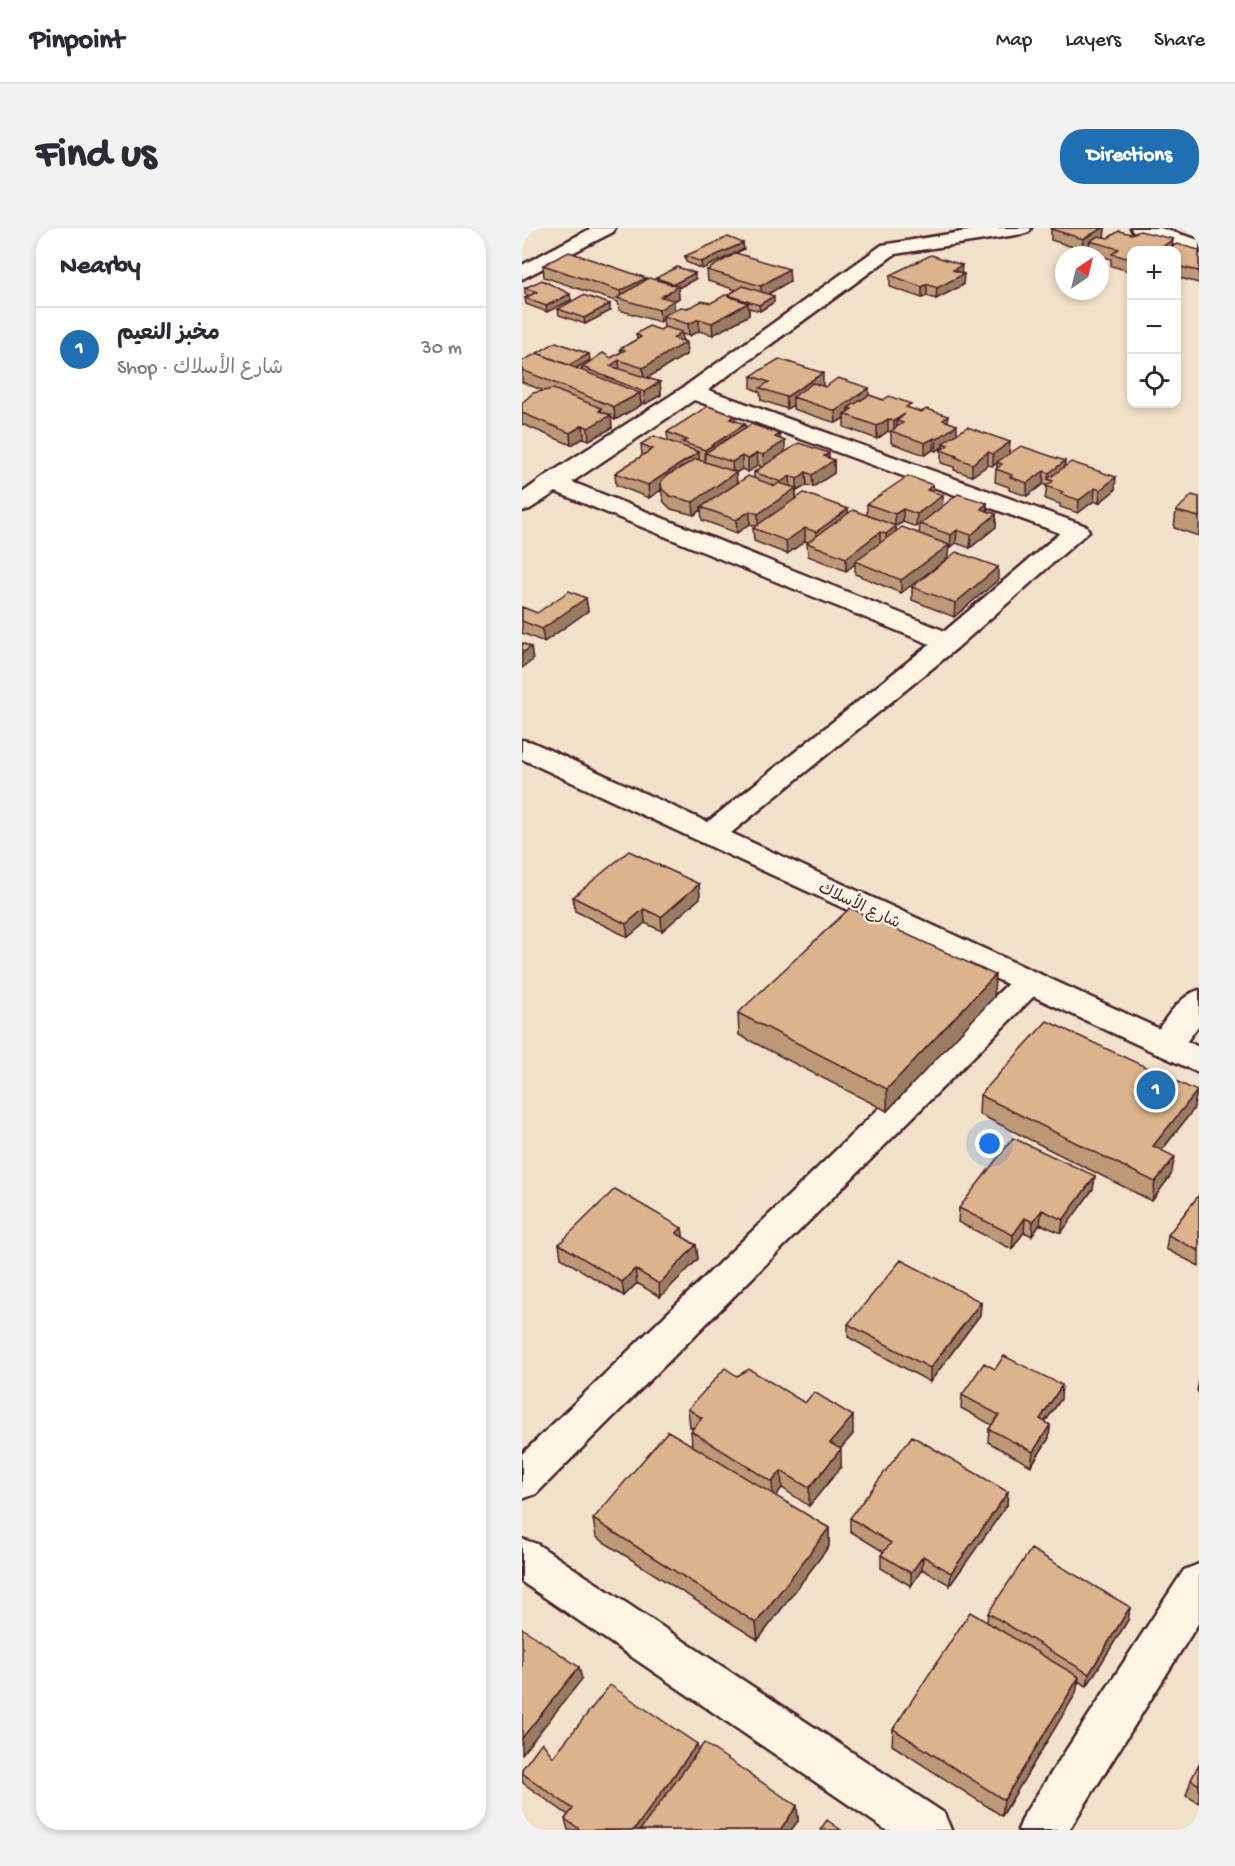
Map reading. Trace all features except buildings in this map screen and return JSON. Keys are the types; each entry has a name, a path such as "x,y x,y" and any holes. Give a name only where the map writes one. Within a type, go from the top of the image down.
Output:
{"street":[{"path":"522,273 606,228"},
{"path":"522,504 552,482 692,392 890,249 1022,228"},
{"path":"1140,228 1199,246"},
{"path":"692,392 1077,531 948,642 710,835"},
{"path":"552,482 948,642"},
{"name":"شارع الأسلاك","path":"522,748 1199,1061"},
{"path":"522,1481 1029,982"},
{"path":"1166,1046 1199,1001"},
{"path":"522,1558 927,1830"},
{"path":"1042,1830 1195,1598"}],"place":[{"name":"مخبز النعيم","path":"1156,1090"}]}
